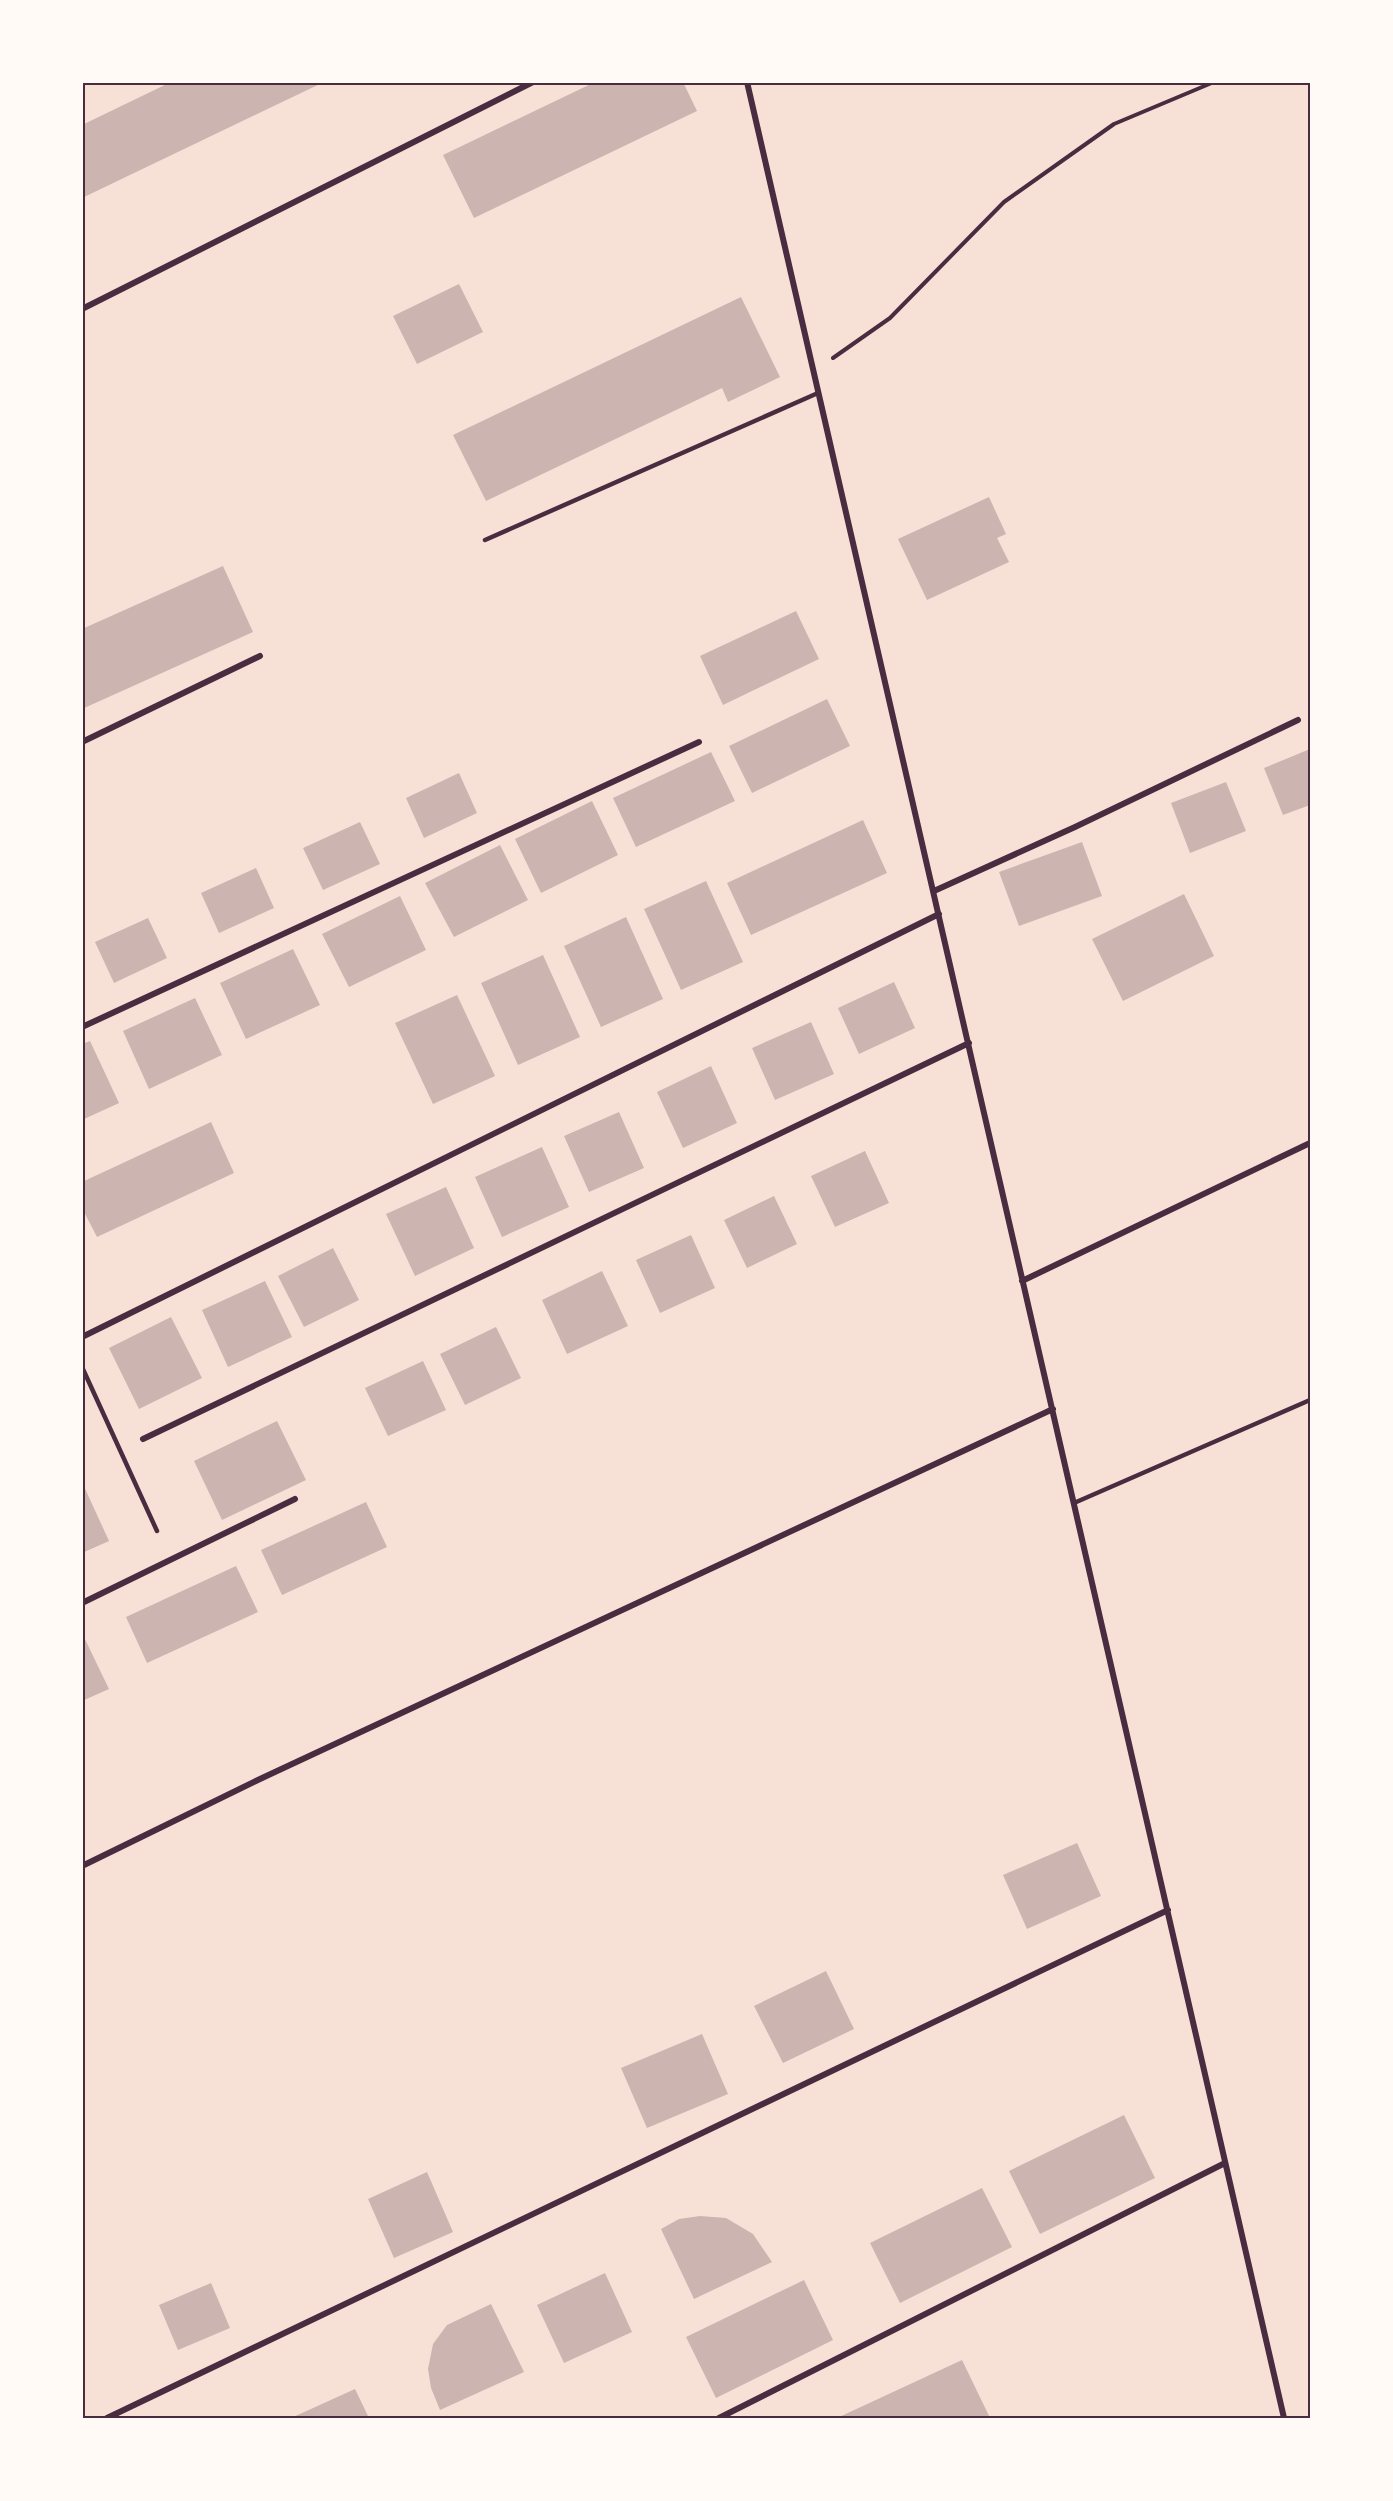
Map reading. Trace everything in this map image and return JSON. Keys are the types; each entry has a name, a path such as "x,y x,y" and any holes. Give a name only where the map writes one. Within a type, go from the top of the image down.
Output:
{"street":[{"path":"82,309 534,82"},
{"path":"747,82 1284,2418"},
{"path":"82,742 260,656"},
{"path":"934,891 1075,827 1298,720"},
{"path":"82,1027 699,742"},
{"path":"82,1337 939,914"},
{"path":"143,1439 969,1043"},
{"path":"1022,1281 1311,1143"},
{"path":"82,1866 282,1769 1053,1409"},
{"path":"82,1603 295,1499"},
{"path":"107,2418 1168,1910"},
{"path":"719,2418 1225,2163"}],"lane":[{"path":"485,540 818,393"},
{"path":"82,1367 157,1531"},
{"path":"1074,1503 1311,1400"}],"path":[{"path":"813,373 890,318 1005,202 1114,124 1214,82"}],"building":[{"path":"171,82 324,82 82,198 82,125"},
{"path":"595,82 683,82 697,111 474,218 443,155"},
{"path":"459,284 483,332 417,364 393,316"},
{"path":"741,297 780,377 728,402 722,388 486,501 453,435"},
{"path":"989,497 1006,534 997,538 1009,562 927,600 898,539"},
{"path":"223,566 253,632 82,709 82,629"},
{"path":"796,611 819,659 723,705 700,656"},
{"path":"827,699 850,746 752,793 729,746"},
{"path":"1310,749 1310,805 1283,815 1264,768"},
{"path":"711,752 735,801 636,847 613,798"},
{"path":"459,773 477,813 424,838 406,798"},
{"path":"1226,782 1246,831 1190,853 1171,803"},
{"path":"592,801 618,855 541,893 515,839"},
{"path":"863,820 887,873 751,935 727,883"},
{"path":"360,822 380,864 323,890 303,848"},
{"path":"1082,842 1102,896 1019,926 999,872"},
{"path":"500,845 528,900 454,937 425,883"},
{"path":"256,868 274,908 219,933 201,893"},
{"path":"706,881 743,962 681,990 644,909"},
{"path":"1184,894 1214,956 1123,1001 1092,939"},
{"path":"400,896 426,950 349,987 322,934"},
{"path":"626,917 663,999 601,1027 564,946"},
{"path":"148,918 167,958 114,983 95,942"},
{"path":"293,949 320,1005 246,1039 220,983"},
{"path":"543,955 580,1037 518,1065 481,983"},
{"path":"894,982 915,1028 859,1054 838,1008"},
{"path":"457,995 495,1076 433,1104 395,1023"},
{"path":"195,998 222,1055 149,1089 123,1031"},
{"path":"811,1022 834,1074 775,1100 752,1048"},
{"path":"90,1041 119,1103 82,1120 82,1044"},
{"path":"711,1066 737,1123 683,1148 657,1092"},
{"path":"619,1112 644,1168 589,1192 564,1136"},
{"path":"211,1122 234,1173 97,1237 82,1208 82,1182"},
{"path":"542,1147 569,1207 502,1237 475,1177"},
{"path":"865,1151 889,1203 835,1227 811,1176"},
{"path":"446,1187 474,1248 415,1276 386,1214"},
{"path":"774,1196 797,1244 747,1268 724,1220"},
{"path":"691,1235 715,1288 660,1313 636,1260"},
{"path":"333,1248 359,1300 304,1327 278,1276"},
{"path":"602,1271 628,1326 567,1354 542,1300"},
{"path":"265,1281 292,1337 228,1367 202,1310"},
{"path":"171,1317 202,1378 139,1409 109,1348"},
{"path":"496,1327 521,1378 465,1405 440,1354"},
{"path":"423,1361 446,1410 388,1436 365,1388"},
{"path":"277,1421 306,1480 222,1520 194,1461"},
{"path":"82,1482 109,1541 82,1553"},
{"path":"366,1502 387,1547 282,1595 261,1550"},
{"path":"236,1566 258,1612 147,1663 126,1617"},
{"path":"82,1633 109,1689 82,1701"},
{"path":"1077,1843 1101,1896 1027,1929 1003,1875"},
{"path":"826,1971 854,2029 783,2063 754,2006"},
{"path":"702,2034 728,2094 647,2128 621,2068"},
{"path":"1124,2115 1155,2178 1040,2234 1009,2171"},
{"path":"427,2172 453,2232 394,2258 368,2199"},
{"path":"982,2188 1012,2247 900,2303 870,2243"},
{"path":"700,2216 726,2218 753,2234 772,2262 694,2299 661,2229 679,2219"},
{"path":"605,2273 632,2332 564,2363 537,2305"},
{"path":"804,2280 833,2340 716,2398 686,2337"},
{"path":"211,2283 230,2328 178,2350 159,2305"},
{"path":"491,2304 524,2372 440,2410 431,2388 428,2369 433,2344 447,2325"},
{"path":"962,2360 990,2418 837,2418"},
{"path":"355,2389 369,2418 291,2418"}]}
